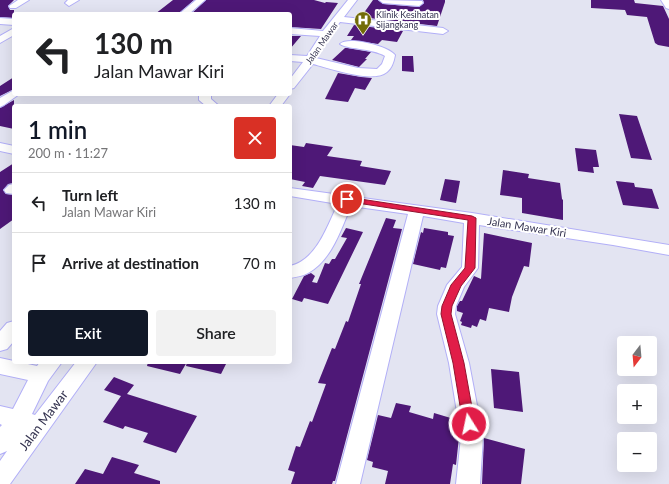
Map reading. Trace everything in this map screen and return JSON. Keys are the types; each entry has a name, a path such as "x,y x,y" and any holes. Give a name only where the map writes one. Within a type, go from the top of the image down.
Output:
{"street":[{"path":"14,6 25,0"},
{"path":"186,12 201,0"},
{"name":"Jalan Mawar","path":"292,83 353,0"},
{"path":"383,0 424,5"},
{"path":"1,16 12,21"},
{"path":"339,19 443,31"},
{"path":"292,31 329,31 346,28 397,34"},
{"path":"0,40 12,32"},
{"path":"292,58 360,71 376,72 386,67 390,58 390,55 385,51 377,48 346,44"},
{"path":"292,62 309,62"},
{"path":"0,103 12,94"},
{"path":"205,96 205,100 210,104"},
{"path":"0,147 12,150"},
{"name":"Jalan Mawar Kiri","path":"292,192 472,218 669,250"},
{"path":"292,272 304,270 320,255 347,199"},
{"path":"348,484 417,210"},
{"path":"468,484 472,437 459,363 446,314 447,306 456,285 470,268 472,218"},
{"name":"Jalan Mawar","path":"0,479 86,364"},
{"path":"0,366 47,369"},
{"path":"0,444 9,418 47,369"},
{"path":"9,418 40,426"}],"building":[{"path":"0,0 14,0 8,6 10,10 14,10 14,12 12,12 12,18 0,17"},
{"path":"173,0 194,0 180,12 158,12"},
{"path":"206,0 314,0 325,3 338,3 321,29 292,27 292,12 193,12"},
{"path":"373,0 378,0 383,4 419,7 424,3 423,0 445,0 445,2 437,26 361,17"},
{"path":"591,0 634,0 635,3 663,6 669,19 669,47 655,43 647,17 627,15 625,10 591,8"},
{"path":"354,25 403,31 397,42 382,40 378,44 351,40 354,36 347,36"},
{"path":"292,36 301,36 292,47"},
{"path":"345,48 371,52 365,59 367,59 359,67 332,60"},
{"path":"402,56 413,56 414,72 402,71"},
{"path":"338,73 372,78 365,90 355,88 348,102 325,99"},
{"path":"12,78 12,90 0,96 0,86"},
{"path":"14,100 14,104 12,104 12,129 0,126 0,108"},
{"path":"619,114 637,116 652,160 631,158"},
{"path":"306,143 333,147 327,156 362,161 360,166 391,171 385,185 320,176 313,188 302,186 305,182 292,179 292,145 304,147"},
{"path":"575,148 596,150 599,167 593,167 594,173 578,171"},
{"path":"12,164 12,183 8,184 3,190 6,194 12,195 12,220 0,229 0,172"},
{"path":"503,170 529,174 528,178 560,183 563,200 563,220 522,213 522,198 500,195"},
{"path":"445,179 460,181 456,203 440,200"},
{"path":"616,181 634,183 635,187 652,189 659,209 623,205"},
{"path":"386,218 396,220 393,228 402,229 335,481 333,481 332,484 291,484 295,472 288,470 296,446 300,447 310,421 312,422 326,384 318,383 332,348 335,349 346,321 348,322 361,284 359,284"},
{"path":"346,228 363,232 328,304 304,298 302,302 292,299 304,276 311,273 315,276 312,282 317,283 325,263 329,264 332,259 335,259 347,238 341,237"},
{"path":"424,228 448,232 448,235 454,236 446,268 441,267 440,270 413,264 421,232 423,233"},
{"path":"484,233 532,243 529,267 524,266 512,297 509,312 489,308 486,321 480,319 477,327 472,325 471,328 461,325 462,322 460,321 463,313 457,311 457,306 460,301 462,301 474,276 481,279"},
{"path":"148,364 186,364 180,374 147,366"},
{"path":"186,364 226,364 221,374 186,366"},
{"path":"491,369 519,372 523,412 494,408"},
{"path":"114,377 134,385 127,394 197,416 176,453 143,442 148,433 125,426 123,429 103,422 121,396 104,390"},
{"path":"396,403 411,406 409,412 433,419 434,413 454,419 453,424 458,425 459,437 456,465 453,464 450,484 385,484 388,471 372,467 373,462 367,460 378,415 391,418"},
{"path":"484,438 525,449 521,484 482,484"},
{"path":"112,457 139,465 134,473 160,481 160,484 75,484 85,469 103,474"}],"place":[{"name":"Klinik Kesihatan Sijangkang","path":"363,35"}],"route":[{"path":"347,199 472,218 470,268 456,285 447,306 446,314 459,363 469,424"}]}
